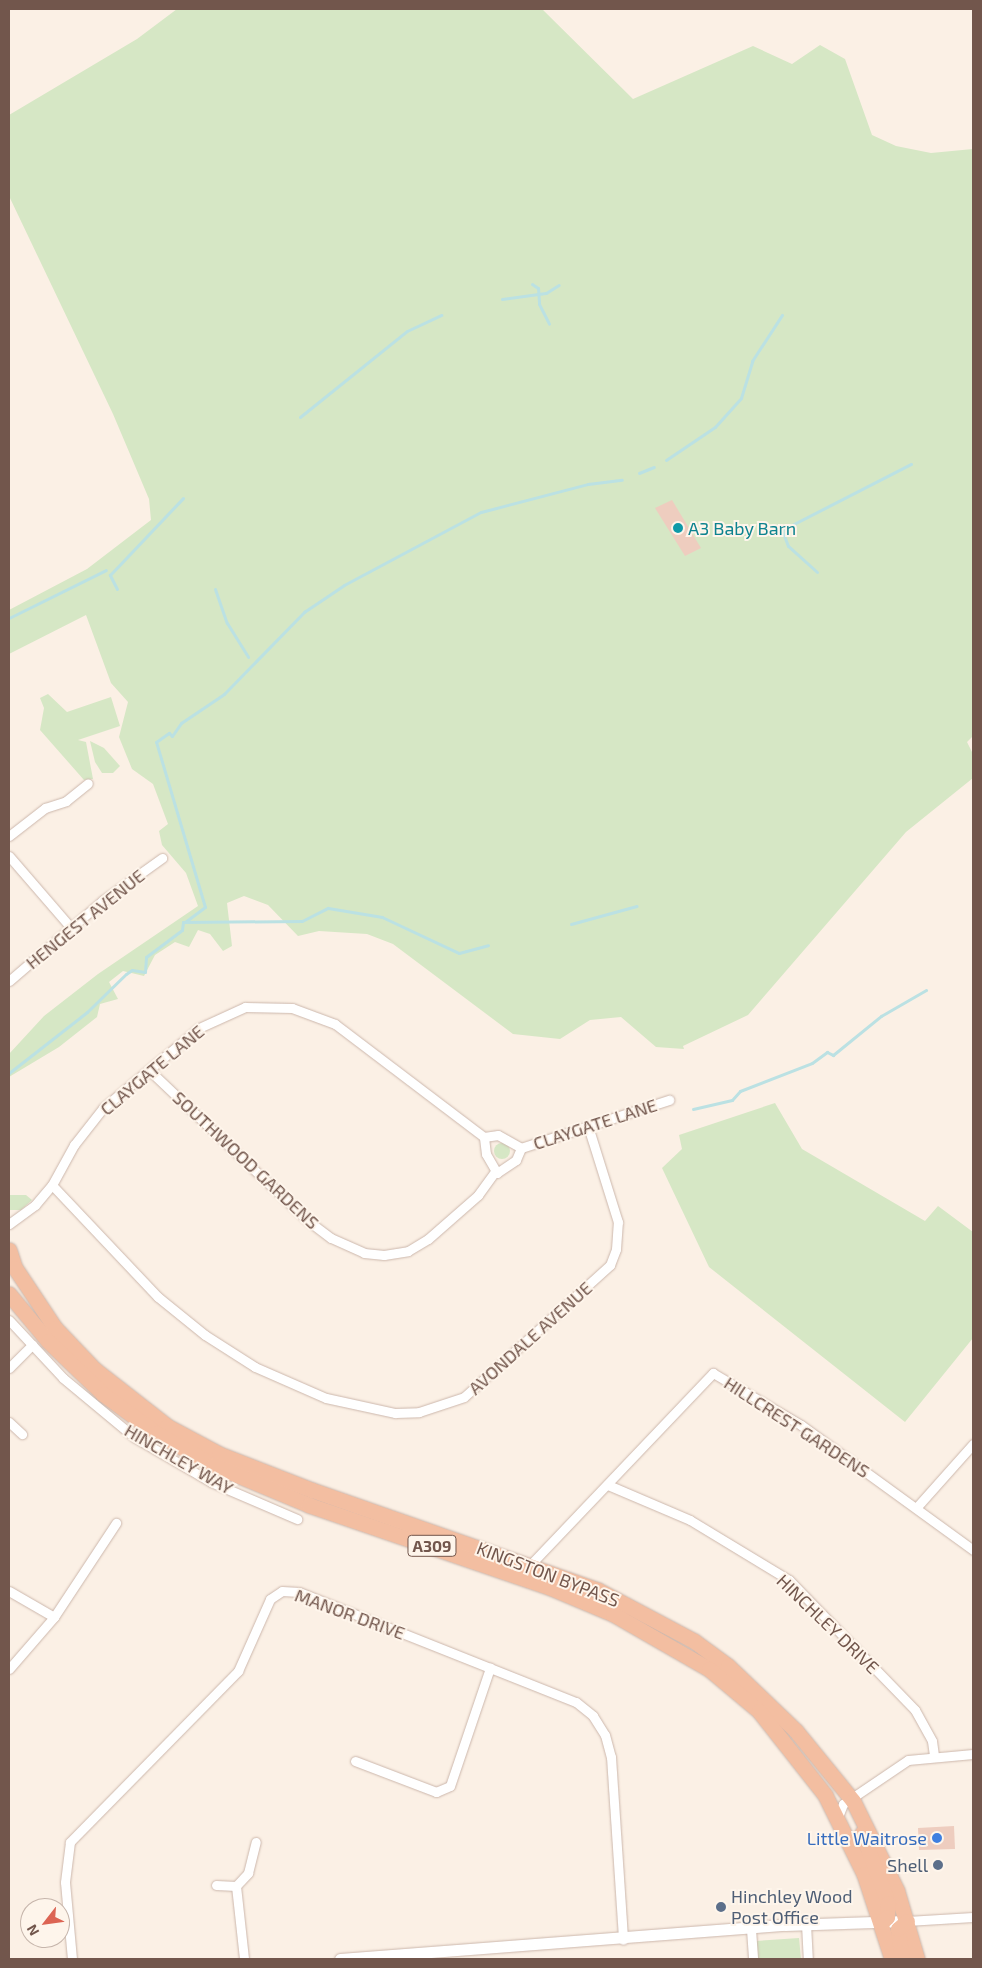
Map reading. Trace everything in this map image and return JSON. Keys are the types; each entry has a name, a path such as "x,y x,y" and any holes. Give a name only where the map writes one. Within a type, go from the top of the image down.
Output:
{"highway":[{"name":"KINGSTON BYPASS","path":"9,1250 15,1268 55,1328 94,1369 167,1426 219,1454 269,1474 531,1564 598,1590 648,1614 714,1656 796,1731 852,1800 878,1846 907,1921 917,1959"},
{"name":"KINGSTON BYPASS","path":"9,1294 48,1341 103,1394 156,1432 213,1465 310,1505 549,1587 613,1614 682,1650 759,1711 811,1774 838,1817 882,1922 892,1959"},
{"path":"852,1800 888,1903 887,1917 882,1922"},
{"path":"902,1959 898,1929 907,1921"}],"street":[{"path":"9,836 45,808 66,801 88,783"},
{"path":"9,858 72,929"},
{"name":"HENGEST AVENUE","path":"9,981 162,858"},
{"name":"CLAYGATE LANE","path":"9,1224 35,1205 52,1186 88,1125 149,1070 212,1021 245,1007 292,1008 335,1024 484,1137 498,1134 521,1148"},
{"name":"SOUTHWOOD GARDENS","path":"149,1070 307,1220 331,1238 364,1253 384,1255 408,1251 428,1239 478,1195 494,1173"},
{"name":"CLAYGATE LANE","path":"494,1173 516,1160 521,1148 669,1100"},
{"name":"AVONDALE AVENUE","path":"52,1186 158,1297 205,1335 255,1367 326,1398 395,1413 419,1412 443,1407 470,1392 610,1265 616,1249 618,1222 588,1126"},
{"path":"484,1137 494,1173"},
{"name":"HINCHLEY WAY","path":"9,1320 63,1378 134,1437 211,1482 297,1519"},
{"path":"9,1368 32,1345"},
{"name":"HILLCREST GARDENS","path":"531,1564 713,1373 801,1425 973,1550"},
{"path":"9,1422 22,1434"},
{"path":"916,1508 973,1444"},
{"name":"HINCHLEY DRIVE","path":"608,1485 690,1520 789,1580 916,1710 932,1741 934,1756"},
{"path":"9,1669 54,1617 116,1523"},
{"path":"9,1591 54,1617"},
{"name":"MANOR DRIVE","path":"72,1959 65,1882 70,1842 238,1671 270,1600 282,1591 299,1592 576,1702 593,1716 604,1735 610,1757 623,1940"},
{"path":"355,1762 436,1792 450,1786 490,1668"},
{"path":"838,1817 843,1804 852,1800 908,1760 934,1756 973,1754"},
{"path":"244,1959 236,1886 248,1873 256,1842"},
{"path":"216,1885 236,1886"},
{"path":"340,1959 623,1940 806,1924 973,1917"},
{"path":"806,1924 808,1959"},
{"path":"751,1929 753,1959"}],"green space":[{"path":"177,9 542,9 633,99 753,46 792,64 820,45 845,59 872,135 896,146 931,153 973,149 973,736 967,742 973,754 973,778 906,832 748,1015 683,1046 684,1049 656,1047 621,1017 590,1020 560,1039 513,1034 393,944 367,934 319,931 298,936 268,905 244,896 227,903 232,946 223,951 210,934 198,930 189,947 175,942 155,955 144,976 123,971 109,982 118,999 100,1004 97,1017 59,1047 9,1077 9,1054 44,1016 98,974 198,906 186,873 162,845 159,831 168,824 153,784 132,769 119,737 128,702 111,683 86,615 9,654 9,610 87,569 151,520 149,499 113,414 9,196 9,115 137,39"},
{"path":"48,694 67,712 111,697 120,726 78,740 86,742 93,779 84,780 40,730 44,708 40,698"},
{"path":"90,741 104,748 120,766 113,773 102,773 95,762"},
{"path":"775,1103 802,1149 925,1221 938,1206 973,1232 973,1338 905,1422 709,1267 662,1168 682,1149 679,1135"},
{"path":"499,1143 505,1143 510,1148 508,1157 499,1159 494,1154 494,1148"},
{"path":"9,1195 26,1195 32,1200 21,1210 9,1210"},
{"path":"799,1938 801,1959 758,1959 756,1941"}],"building":[{"name":"A3 Baby Barn","path":"672,500 701,548 685,556 655,508"},
{"name":"Little Waitrose","path":"954,1826 955,1849 919,1850 918,1828"}],"waterway":[{"path":"532,284 538,288 539,304 549,324"},
{"path":"502,299 546,293 559,285"},
{"path":"300,417 407,331 441,315"},
{"path":"666,460 715,427 741,398 752,361 782,315"},
{"path":"817,572 788,546 782,530 911,464"},
{"path":"639,473 654,467"},
{"path":"185,922 205,907 156,742 169,733 172,736 181,723 224,694 304,612 344,585 481,512 588,484 622,480"},
{"path":"117,589 110,575 183,498"},
{"path":"9,618 106,570"},
{"path":"215,589 227,623 248,657"},
{"path":"571,924 637,906"},
{"path":"9,1073 87,1012 126,974 132,970 145,972 146,957 182,930 183,922 302,921 328,908 382,917 459,953 488,945"},
{"path":"693,1109 732,1100 740,1091 812,1063 827,1052 833,1055 881,1016 926,990"}],"place":[{"name":"A3 Baby Barn","path":"678,528"},
{"name":"Little Waitrose","path":"937,1838"},
{"name":"Shell","path":"938,1865"},
{"name":"Hinchley Wood Post Office","path":"721,1907"}]}
